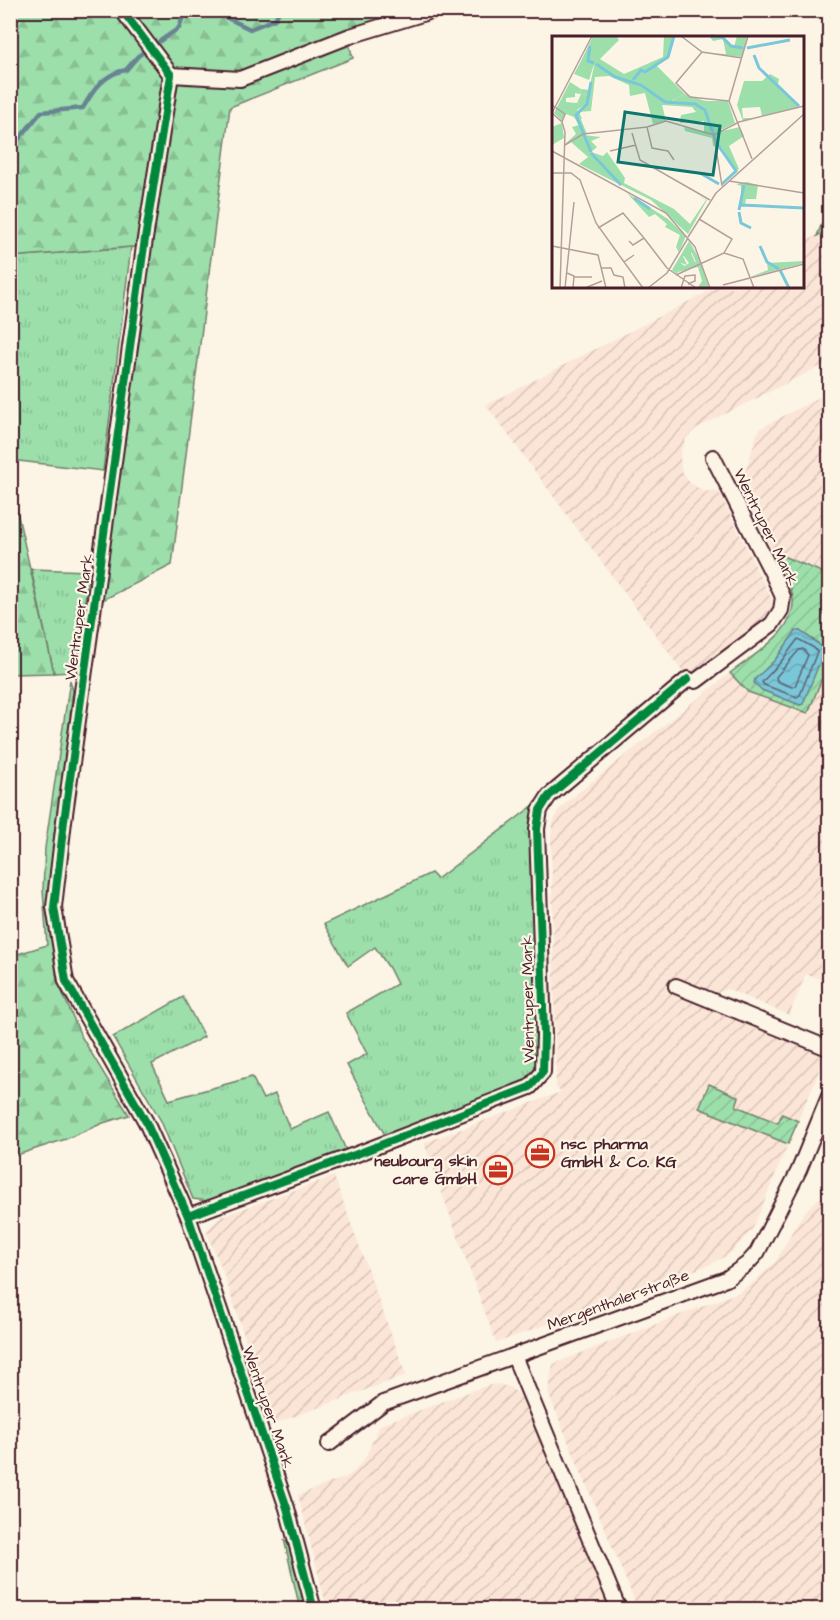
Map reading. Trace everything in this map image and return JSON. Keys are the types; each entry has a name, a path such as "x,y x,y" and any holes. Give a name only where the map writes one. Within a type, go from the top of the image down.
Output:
{"street":[{"path":"122,10 171,75 240,79 350,36 435,10"},
{"name":"Wentruper Mark","path":"171,75 145,239 54,907 66,981 146,1122 188,1216 288,1508 314,1610"},
{"name":"Wentruper Mark","path":"188,1216 530,1088 543,1072 544,1035 537,829 540,810 549,796 692,680 772,624 781,610 783,597 713,457"},
{"path":"676,986 830,1049"},
{"name":"Mergenthalerstraße","path":"329,1444 383,1403 726,1279 758,1253 799,1170 830,1094"},
{"path":"514,1356 619,1610"}],"shaded area":[{"path":"829,229 829,362 697,428 686,438 680,453 681,469 689,482 703,491 719,492 772,600 772,607 764,619 688,679 486,405 715,288 804,288 804,242"},
{"path":"829,392 829,575 773,552 737,482 746,470 761,428"},
{"path":"829,661 830,964 823,980 806,974 789,1015 727,989 712,995 678,981 672,993 818,1054 824,1059 798,1121 782,1114 778,1123 736,1106 739,1096 709,1084 700,1108 788,1144 753,1228 731,1253 711,1264 496,1343 424,1143 561,1092 556,1088 551,839 552,825 558,811 730,673 748,692 808,713"},
{"path":"334,1176 406,1375 274,1424 224,1275 206,1231 220,1217"},
{"path":"829,1195 829,1609 638,1609 548,1393 553,1364 739,1292 754,1282 776,1261 807,1209 818,1199"},
{"path":"497,1384 509,1387 519,1394 525,1403 613,1609 327,1609 298,1495 354,1472 364,1460 380,1425 485,1386"}],"green space":[{"path":"385,10 387,18 350,29 349,44 353,58 230,107 172,565 99,602 147,248 131,247 11,257 10,11"},
{"path":"829,205 829,229 817,236"},
{"path":"131,247 103,471 11,460 11,257"},
{"path":"10,481 54,673 11,674"},
{"path":"773,552 829,575 829,661 808,713 748,692 730,673 775,638 791,616 793,603 791,589","holes":["796,631 800,631 818,643 803,704 800,705 762,690 755,680 775,660"]},
{"path":"31,569 89,571 79,644 72,672 54,673"},
{"path":"70,680 73,691 48,907 57,980 81,1036 129,1115 11,1157 11,956 47,945 43,890 45,848"},
{"path":"534,805 530,819 537,1062 533,1074 523,1084 385,1135 347,1065 367,1054 346,1013 397,984 375,947 348,966 324,924 431,873 437,879"},
{"path":"183,997 204,1037 152,1064 169,1100 252,1077 263,1099 275,1094 290,1129 329,1112 346,1150 208,1201 193,1199 161,1121 113,1037"},
{"path":"709,1084 739,1097 736,1106 778,1123 782,1114 798,1121 788,1144 699,1108"},
{"path":"284,1539 294,1551 311,1609 300,1609"}],"water":[{"path":"796,631 800,631 825,649 803,704 800,705 762,690 754,683 755,679 775,660"}],"waterway":[{"path":"10,145 15,144 41,112 83,108 95,89 106,79 126,70 138,56 179,28 185,10"},
{"path":"211,10 250,29 275,19 280,10"}],"cycle path":[{"path":"122,10 171,75 145,239 54,907 66,981 146,1122 188,1216"},
{"path":"314,1610 287,1508 188,1216 530,1087 543,1072 544,1035 537,829 540,810 549,796 688,679"}],"place":[{"name":"nsc pharma GmbH & Co. KG","path":"540,1153"},
{"name":"neubourg skin care GmbH","path":"498,1170"}]}
